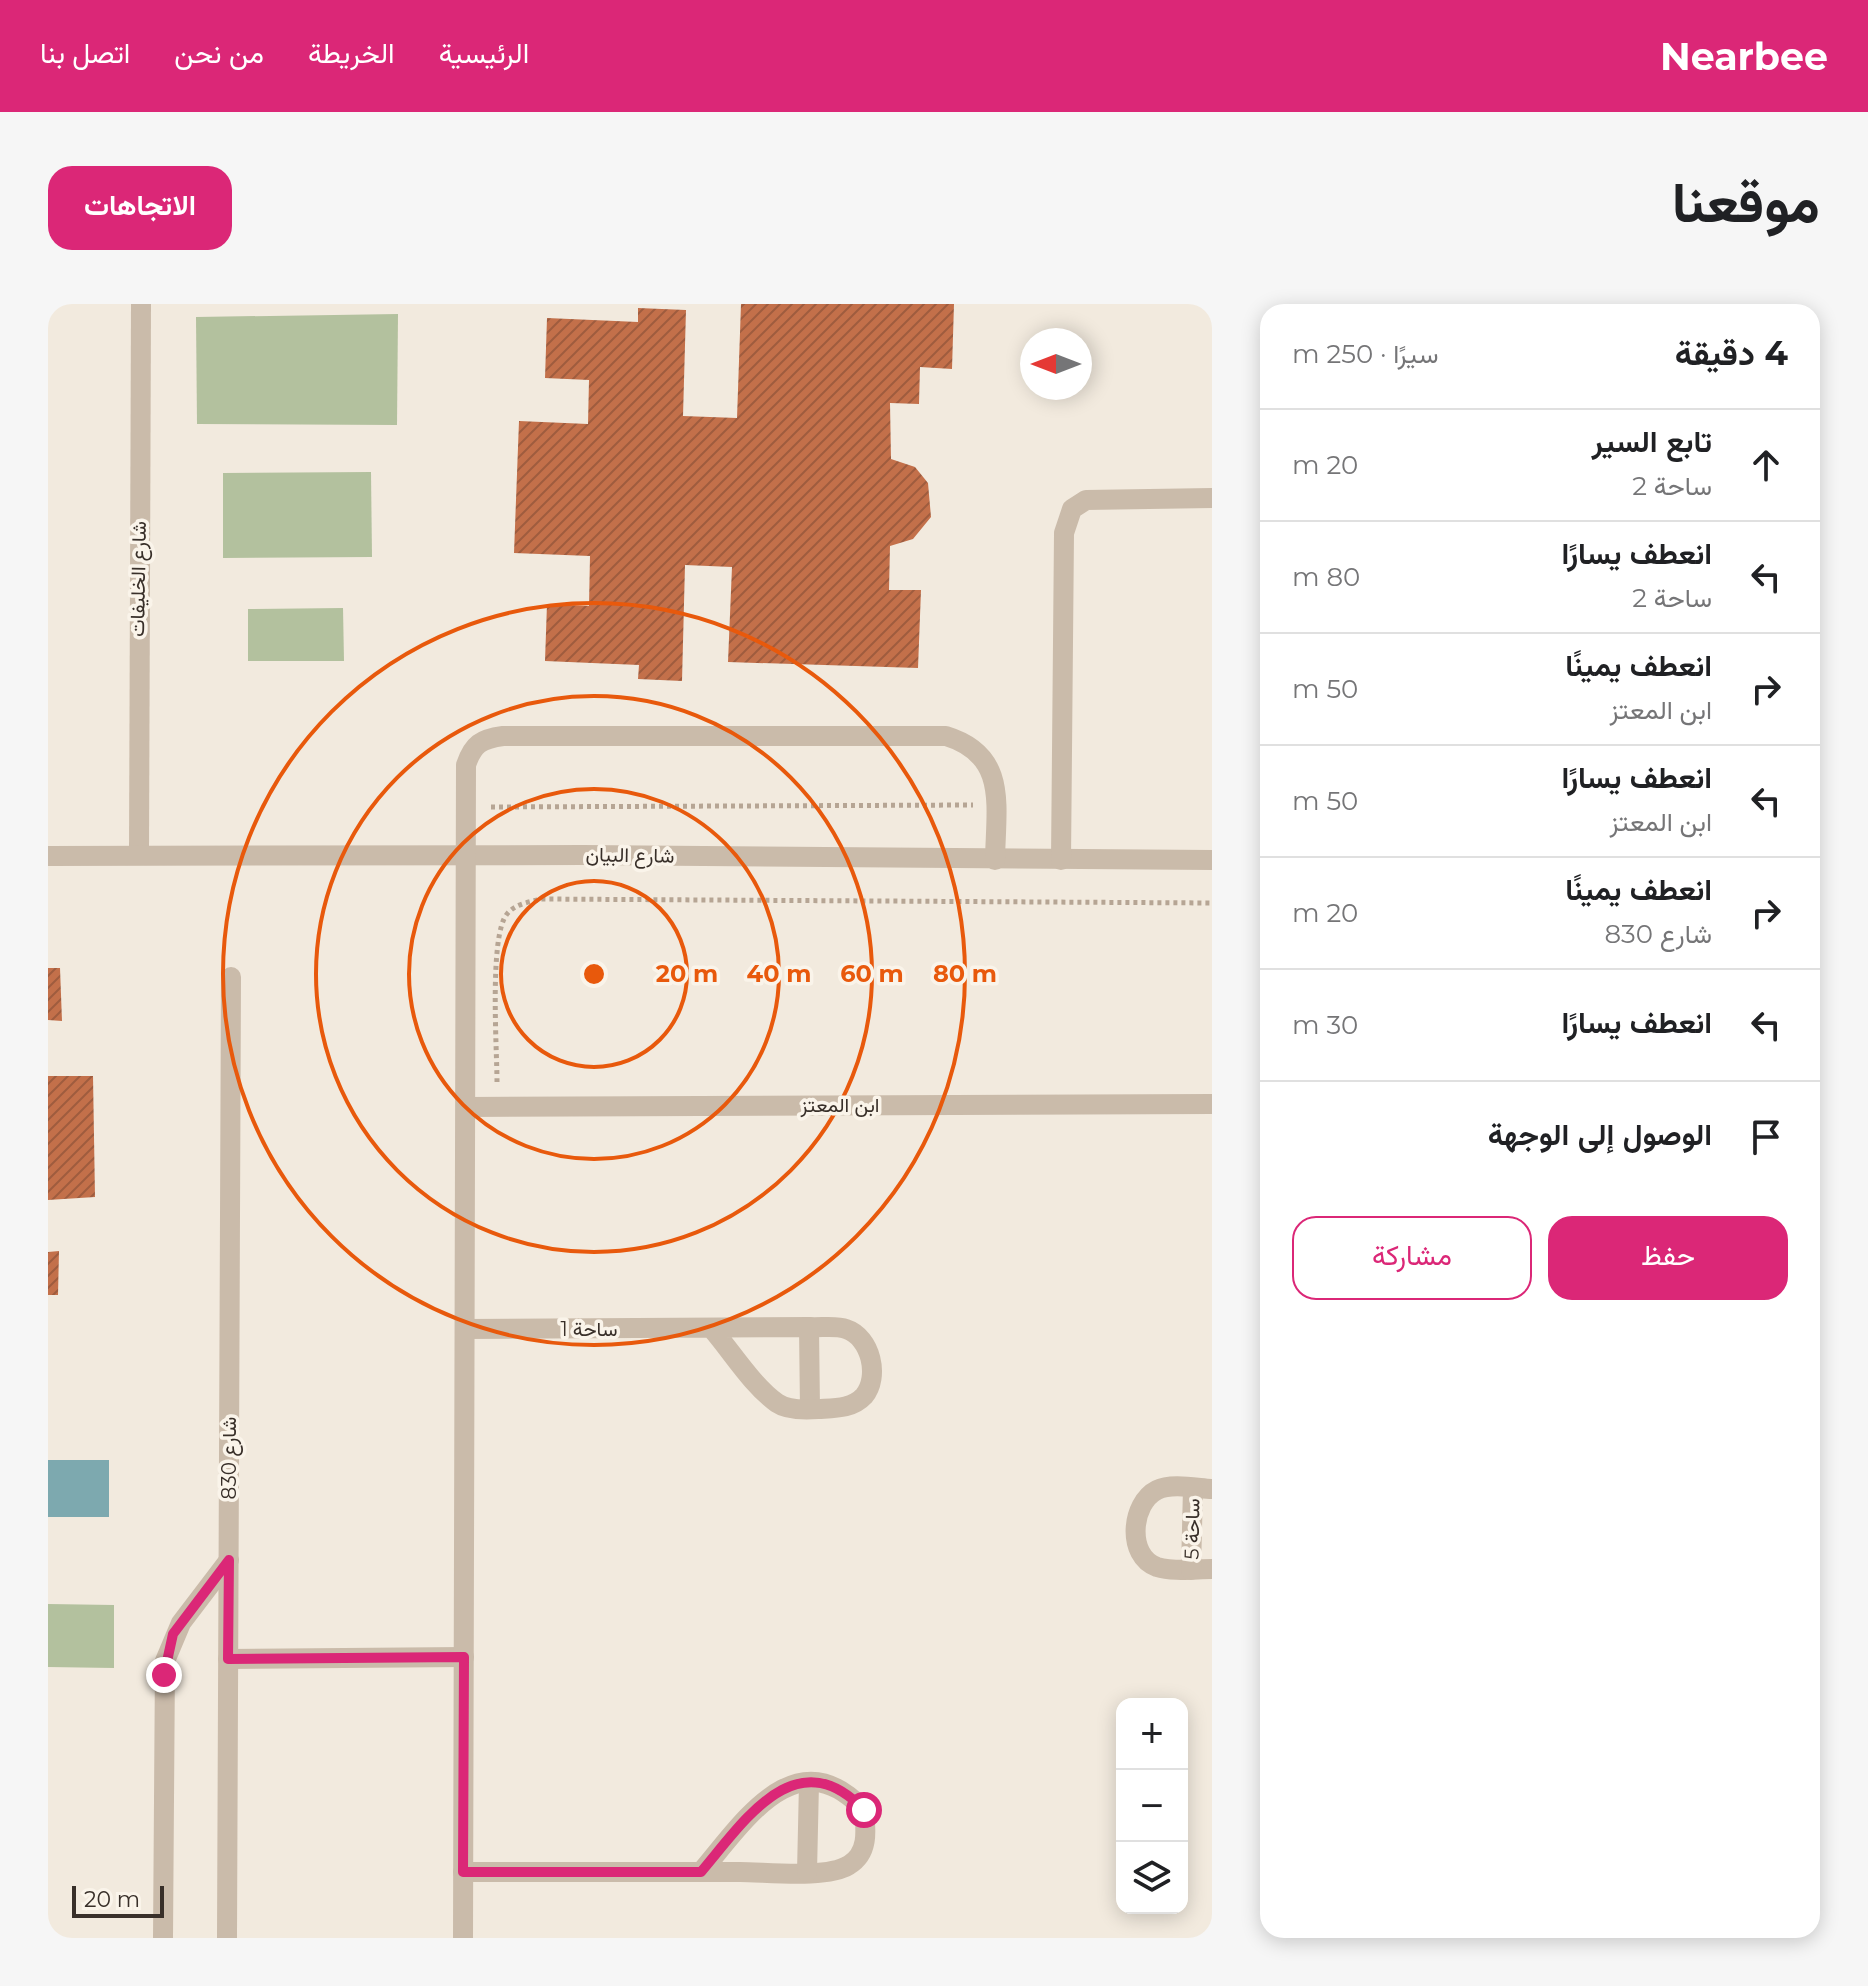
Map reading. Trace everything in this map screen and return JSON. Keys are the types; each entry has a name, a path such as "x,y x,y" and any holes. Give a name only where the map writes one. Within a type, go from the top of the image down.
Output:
{"street":[{"name":"شارع الخليفات","path":"139,854 141,304"},
{"path":"1061,860 1064,533 1067,516 1086,500 1212,498"},
{"path":"463,1938 466,765 472,749 483,739 503,736 946,736 969,743 989,762 996,805 995,860"},
{"name":"شارع البيان","path":"48,856 466,855 1212,860"},
{"name":"شارع 830","path":"227,1938 231,977"},
{"name":"ابن المعتز","path":"467,1107 1212,1104"},
{"path":"809,1327 810,1409"},
{"name":"ساحة 1","path":"466,1329 809,1327 846,1329 860,1339 873,1371 863,1398 845,1408 810,1409 777,1403 712,1329"},
{"name":"ساحة 5","path":"1164,1488 1203,1488 1202,1569 1151,1564 1138,1545 1135,1529 1138,1511 1147,1497 1164,1488"},
{"path":"163,1938 165,1661 181,1623 229,1560"},
{"path":"228,1659 464,1657"},
{"path":"807,1872 809,1783"},
{"path":"463,1872 701,1872 807,1872 847,1867 864,1849 864,1810 826,1784 789,1785 762,1801 701,1872"}],"path":[{"path":"466,807 996,805"},
{"path":"497,1107 497,937 501,922 510,910 524,903 541,899 1212,903"}],"green space":[{"path":"398,314 397,425 197,424 196,317"},
{"path":"371,472 372,557 223,558 223,473"},
{"path":"343,608 344,661 248,661 248,609"},
{"path":"48,1604 114,1605 114,1668 48,1667"}],"water":[{"path":"48,1460 109,1460 109,1517 48,1517"}],"building":[{"path":"741,304 954,304 952,369 920,367 919,404 890,403 891,459 915,467 928,483 931,517 913,539 890,546 889,590 921,590 918,668 728,662 732,567 685,565 682,681 638,679 639,665 545,661 547,604 589,606 590,556 514,553 519,421 588,424 589,380 545,378 547,318 638,322 638,308 686,310 683,416 737,418"},
{"path":"48,968 60,968 62,1021 48,1020"},
{"path":"48,1076 93,1076 95,1197 48,1200"},
{"path":"59,1251 58,1295 48,1295 48,1252"}],"route":[{"path":"164,1675 173,1634 229,1560 228,1659 464,1657 463,1872 701,1872 762,1801 789,1785 826,1784 844,1792 864,1810"}]}
